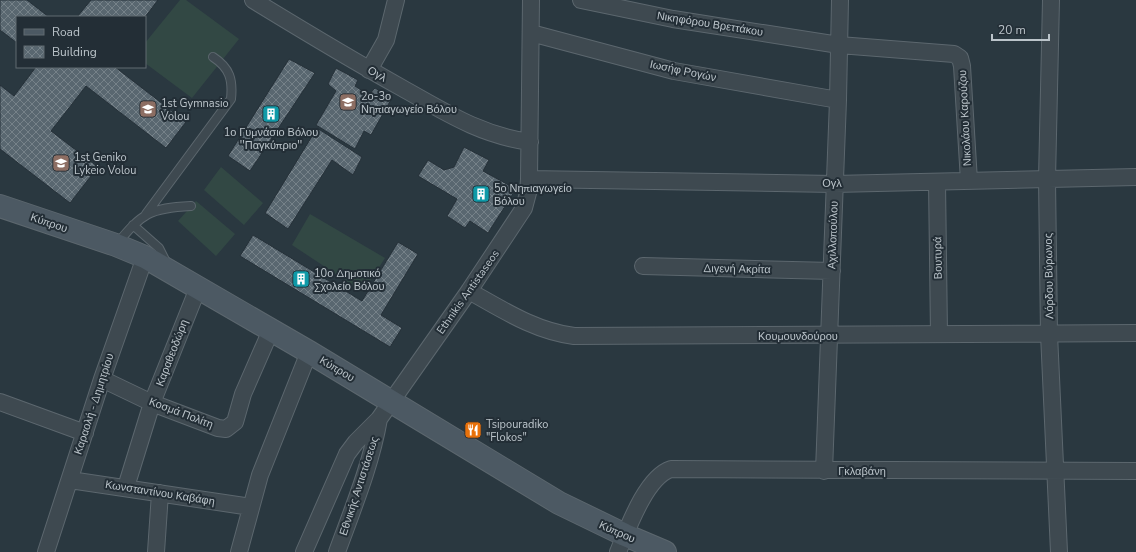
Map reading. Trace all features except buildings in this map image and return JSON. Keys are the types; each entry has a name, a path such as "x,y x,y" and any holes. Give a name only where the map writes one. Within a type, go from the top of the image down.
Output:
{"street":[{"name":"Ογλ","path":"252,0 369,70 481,131 507,139 530,142"},
{"path":"369,70 386,40 396,0"},
{"name":"Ethnikis Antistaseos","path":"309,550 347,454 384,410 469,291 524,208 528,193 529,179 531,0"},
{"name":"Νικηφόρου Βρεττάκου","path":"581,0 673,19 839,45"},
{"name":"Αχιλλοπούλου","path":"824,471 830,336 840,0"},
{"name":"Λόρδου Βύρωνος","path":"1051,0 1047,179 1050,334 1059,552"},
{"name":"Ιωσήφ Ρογών","path":"531,33 674,71 838,100"},
{"name":"Νικολάου Καρούζου","path":"839,45 954,54 960,58 963,76 969,181"},
{"name":"Ογλ","path":"529,179 834,184 1136,177"},
{"name":"Βουτυρά","path":"937,182 939,334"},
{"name":"Κύπρου","path":"0,206 116,245 145,257 309,352 384,410 559,503 621,544 665,552"},
{"name":"Καραολή - Δημητρίου","path":"46,552 102,379 145,257"},
{"name":"Διγενή Ακρίτα","path":"643,266 832,271"},
{"name":"Καραθεοδώρη","path":"126,488 152,403 198,288"},
{"name":"Κουμουνδούρου","path":"469,291 532,325 558,334 574,336 830,336 1136,333"},
{"name":"Κοσμά Πολίτη","path":"102,379 152,403 218,428 226,429 235,422 243,394 271,330"},
{"path":"239,552 250,507 260,475 309,352"},
{"path":"0,402 85,433"},
{"name":"Εθνικής Αντιστάσεως","path":"337,552 363,481 384,410"},
{"name":"Γκλαβάνη","path":"621,544 649,488 661,474 677,468 824,471 1136,471"},
{"name":"Κωνσταντίνου Καβάφη","path":"70,480 250,507"},
{"path":"156,552 160,493"}],"lane":[{"path":"116,245 133,225 146,214 231,100 233,84 224,64 213,57"},
{"path":"146,214 162,208 191,206"},
{"path":"133,225 158,248 171,272"}],"green space":[{"path":"180,0 186,0 239,39 192,98 146,64 146,42"},
{"path":"221,167 263,203 244,225 204,190"},
{"path":"196,201 235,234 216,256 178,221"},
{"path":"310,214 385,258 363,292 292,245"}],"place":[{"name":"2ο-3ο Νηπιαγωγείο Βόλου","path":"348,102"},
{"name":"1st Gymnasio Volou","path":"148,109"},
{"name":"1ο Γυμνάσιο Βόλου ''Παγκύπριο''","path":"271,114"},
{"name":"1st Geniko Lykeio Volou","path":"61,163"},
{"name":"5ο Νηπιαγωγείο Βόλου","path":"481,194"},
{"name":"10ο Δημοτικό Σχολείο Βόλου","path":"301,279"},
{"name":"Tsipouradiko \"Flokos\"","path":"473,430"}]}
